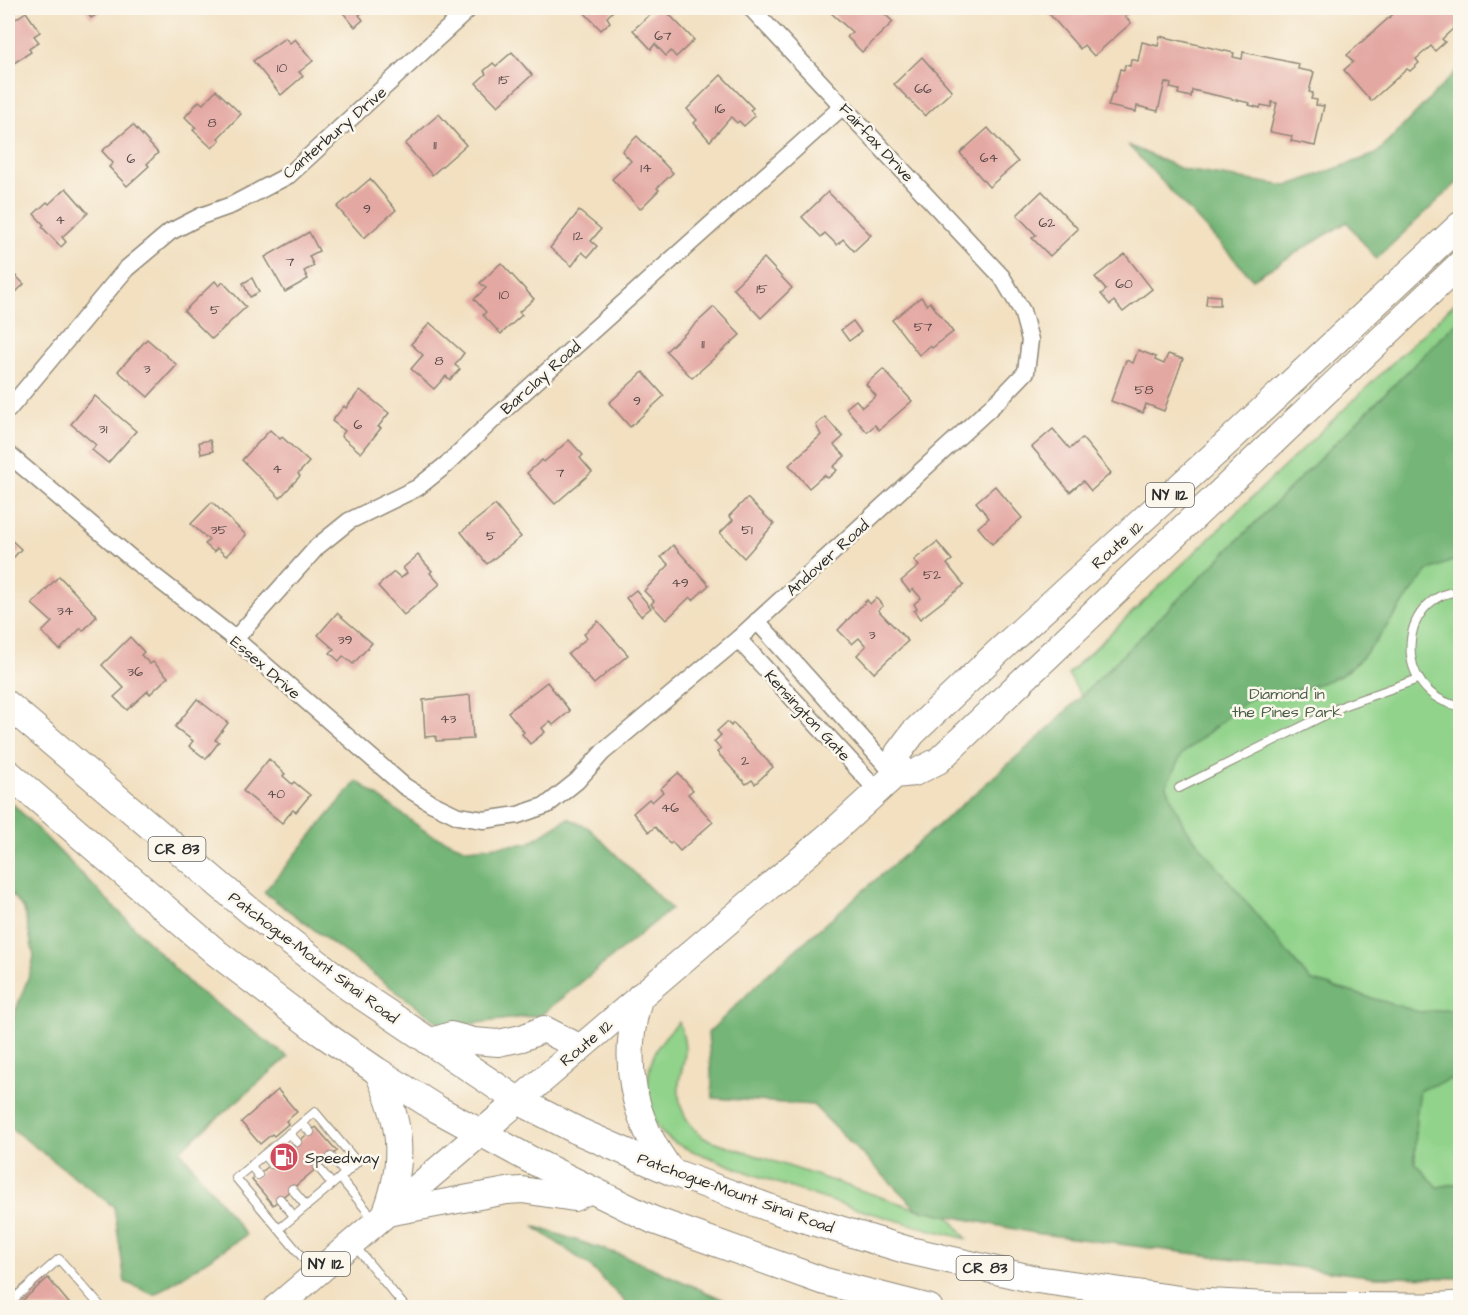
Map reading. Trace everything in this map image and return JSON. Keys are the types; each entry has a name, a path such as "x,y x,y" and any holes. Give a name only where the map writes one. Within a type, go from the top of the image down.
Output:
{"highway":[{"name":"Patchogue-Mount Sinai Road","path":"8,705 249,910 350,988 517,1100 578,1131 672,1172 778,1211 907,1250 1033,1279 1198,1302 1306,1307 1461,1305"},
{"path":"8,773 218,954 319,1031 437,1109 590,1190 653,1220 823,1281 929,1308"}],"main road":[{"name":"Route 112","path":"886,783 898,753 913,734 998,652 1461,225"},
{"name":"Route 112","path":"284,1305 316,1273 886,783 938,761 1461,264"},
{"path":"640,996 632,1026 633,1088 647,1133 672,1172"},
{"path":"429,1042 451,1035 474,1041 498,1043 522,1038 544,1029 579,1047"},
{"path":"377,1071 393,1109 399,1141 397,1177 381,1217"},
{"path":"381,1217 507,1191 522,1190 574,1197 590,1190"}],"street":[{"name":"Canterbury Drive","path":"8,410 126,269 170,232 201,216 232,206 289,175 470,8"},
{"name":"Fairfax Drive","path":"751,8 1002,277"},
{"name":"Barclay Road","path":"235,639 318,546 349,521 417,488 447,464 843,106"},
{"name":"Andover Road","path":"547,805 577,781 603,752 738,639 1002,397 1026,372 1030,340 1022,311 1002,277"},
{"name":"Essex Drive","path":"8,454 131,558 235,639 396,779 431,804 458,816 484,820 518,815 547,805"},
{"name":"Kensington Gate","path":"757,621 886,783"},
{"name":"Kensington Gate","path":"738,639 886,783"}],"lane":[{"path":"1461,591 1439,597 1425,609 1415,625 1410,643 1411,662 1418,679 1432,694 1449,704 1461,706"},
{"path":"1179,788 1345,705 1418,679"},
{"path":"279,1229 357,1162 315,1112 236,1178 316,1273"},
{"path":"302,1123 310,1132"},
{"path":"289,1133 297,1143"},
{"path":"264,1155 272,1164"},
{"path":"331,1157 342,1175 381,1217"},
{"path":"251,1166 258,1174"},
{"path":"318,1167 332,1184"},
{"path":"292,1189 306,1206"},
{"path":"279,1200 294,1216"},
{"path":"352,1242 406,1308"},
{"path":"8,1304 59,1259 102,1308"}],"green space":[{"path":"1460,67 1460,180 1376,259 1347,222 1253,279 1128,145 1184,170 1287,186 1376,154"},
{"name":"Diamond in the Pines Park","path":"1460,298 1460,1273 1427,1275 1068,674"},
{"path":"1460,319 1460,560 1457,559 1427,571 1376,641 1361,659 1340,676 1307,688 1251,698 1182,754 1166,786 1184,826 1310,980 1419,1012 1460,1009 1460,1076 1420,1090 1416,1117 1415,1163 1438,1187 1460,1183 1460,1278 1375,1277 1034,1233 917,1209 813,1105 713,1098 708,1033 771,971 1044,733"},
{"path":"357,781 428,833 467,849 529,843 568,818 589,828 671,909 541,1015 444,1027 264,892"},
{"path":"8,799 192,986 288,1057 180,1150 246,1235 154,1295 125,1282 114,1207 8,1126 8,1031 34,956 24,909 8,891"},
{"path":"679,1022 685,1050 679,1086 680,1104 686,1119 704,1138 917,1209 948,1215 967,1239 811,1195 694,1152 664,1135 656,1124 639,1082 648,1082 653,1056 666,1035"},
{"path":"533,1226 627,1257 740,1307 630,1307 590,1266"}],"building":[{"path":"84,8 107,8 91,18"},
{"path":"339,8 369,8 359,15 363,20 355,27"},
{"path":"580,8 616,8 607,17 610,22 601,30"},
{"path":"657,8 663,8 694,40 676,57 671,51 666,56 655,44 651,49 633,30"},
{"path":"831,8 879,8 893,22 862,52 847,37 852,32 828,10"},
{"path":"1044,8 1125,8 1129,13 1125,17 1131,23 1094,56 1084,45 1080,49"},
{"path":"1400,8 1460,8 1460,28 1458,31 1455,27 1442,39 1445,42 1435,51 1431,46 1416,59 1419,63 1410,71 1407,69 1371,101 1344,70 1353,62 1347,55"},
{"path":"26,12 40,32 34,36 39,42 29,49 31,52 11,65 8,60 8,16 11,22"},
{"path":"1160,36 1234,53 1233,57 1242,59 1243,52 1299,64 1298,69 1314,72 1309,92 1313,93 1311,99 1317,100 1316,105 1324,106 1315,146 1291,141 1292,136 1270,132 1277,103 1272,102 1271,107 1261,105 1260,108 1249,105 1250,103 1192,90 1191,97 1178,94 1179,90 1170,88 1171,84 1165,82 1158,111 1137,106 1136,112 1108,106 1120,69 1124,70 1125,65 1130,66 1131,59 1138,61 1142,42 1158,46"},
{"path":"285,38 290,43 295,39 313,61 299,72 303,76 281,95 253,61"},
{"path":"512,52 532,75 498,106 476,83 493,63 496,66"},
{"path":"922,57 952,91 925,116 894,84"},
{"path":"721,75 753,108 750,110 755,116 744,126 731,117 710,141 694,123 697,120 687,109"},
{"path":"216,90 241,114 218,138 220,140 212,148 193,130 196,128 185,117 199,101 203,104"},
{"path":"439,114 466,145 432,175 405,144"},
{"path":"133,125 158,153 147,164 149,166 127,186 109,167 113,163 102,151"},
{"path":"988,128 1018,162 989,187 960,153"},
{"path":"637,136 673,173 640,209 612,179 631,161 622,151"},
{"path":"370,179 396,210 364,238 337,207"},
{"path":"66,188 88,213 62,237 66,242 61,247 42,227 44,225 34,214"},
{"path":"1042,191 1078,229 1050,256 1032,238 1036,235 1017,215"},
{"path":"828,192 871,235 854,251 843,239 837,245 825,233 821,237 802,217"},
{"path":"579,211 601,229 591,241 597,246 588,257 582,252 572,266 550,248"},
{"path":"309,232 319,251 309,256 314,266 304,271 308,279 285,292 265,257"},
{"path":"1125,254 1152,289 1123,312 1114,301 1110,305 1101,294 1106,290 1095,277"},
{"path":"764,258 792,288 761,318 733,288"},
{"path":"501,263 534,299 519,312 522,315 501,334 483,315 486,312 474,299 486,288 480,283"},
{"path":"16,276 24,284 16,292 8,284"},
{"path":"252,278 259,292 250,297 243,283"},
{"path":"215,281 219,286 223,282 246,307 212,339 184,311"},
{"path":"8,290 15,297 8,306"},
{"path":"1207,295 1220,296 1220,305 1206,305"},
{"path":"921,297 927,305 930,302 953,332 919,355 892,320"},
{"path":"714,307 740,335 692,378 666,351"},
{"path":"853,321 861,332 849,341 841,330"},
{"path":"430,323 464,353 455,365 460,369 450,380 446,376 434,389 411,369 423,355 411,344"},
{"path":"147,339 177,365 148,397 118,371"},
{"path":"1138,350 1156,357 1155,360 1164,364 1168,354 1183,359 1164,411 1146,404 1143,413 1111,401 1126,360 1133,363"},
{"path":"883,369 912,401 879,430 875,425 867,432 846,408 856,400 862,407 876,396 866,384"},
{"path":"643,372 664,396 630,427 609,403"},
{"path":"360,390 389,413 378,427 381,428 361,453 341,436 345,431 332,421"},
{"path":"95,396 136,431 108,463 92,450 96,445 71,424"},
{"path":"825,417 843,437 834,445 845,456 833,467 837,470 828,478 824,475 809,488 789,465 821,435 816,425"},
{"path":"1053,429 1070,449 1082,438 1111,473 1091,491 1083,481 1070,492 1032,447"},
{"path":"270,430 280,439 282,437 309,462 280,498 242,460"},
{"path":"210,440 213,451 201,454 199,442"},
{"path":"569,440 583,455 580,458 592,472 555,504 527,473 542,460 544,462"},
{"path":"995,486 1022,518 992,544 978,527 989,518 976,502"},
{"path":"747,498 774,524 744,558 720,533 733,520 729,516"},
{"path":"212,502 246,535 226,556 217,548 214,552 205,544 209,540 191,524"},
{"path":"495,505 521,537 487,564 461,532"},
{"path":"8,537 21,549 8,564"},
{"path":"937,542 952,560 947,564 964,585 920,619 914,611 917,609 914,604 921,598 913,589 910,592 901,581 919,566 914,560"},
{"path":"673,545 709,585 693,600 690,597 666,620 651,604 654,601 644,591 669,565 661,557"},
{"path":"418,555 440,584 404,615 378,586 394,572 401,578 407,573 403,568"},
{"path":"59,576 97,616 83,631 81,628 60,650 42,632 52,622 32,604"},
{"path":"636,590 651,608 641,616 626,598"},
{"path":"876,598 883,606 878,610 908,641 874,673 857,655 866,646 859,638 852,644 838,630 867,600 870,604"},
{"path":"337,613 372,643 353,664 343,656 339,661 330,653 334,649 318,635"},
{"path":"598,621 628,655 594,684 568,654 587,638 584,634"},
{"path":"130,637 144,652 141,655 150,664 153,662 168,677 150,694 148,691 127,710 114,697 124,688 102,665"},
{"path":"547,682 570,711 553,725 550,721 542,728 545,732 530,744 522,734 524,732 508,712"},
{"path":"470,695 473,739 436,741 436,736 425,737 423,700"},
{"path":"197,699 228,723 215,740 219,742 206,759 189,746 193,741 175,727"},
{"path":"727,722 731,726 733,723 773,767 755,784 752,780 746,784 717,752 721,749 714,742 721,735 717,731"},
{"path":"269,759 292,784 294,782 310,795 296,812 293,810 282,823 243,791"},
{"path":"678,773 693,790 688,794 713,822 680,851 672,842 670,844 655,827 649,832 633,813 649,799 652,802 663,792 660,789"},
{"path":"278,1090 297,1112 286,1121 288,1124 260,1144 241,1122"},
{"path":"316,1127 337,1151 273,1205 252,1180"},
{"path":"48,1278 73,1308 14,1308"}],"place":[{"name":"Speedway","path":"284,1157"}]}
